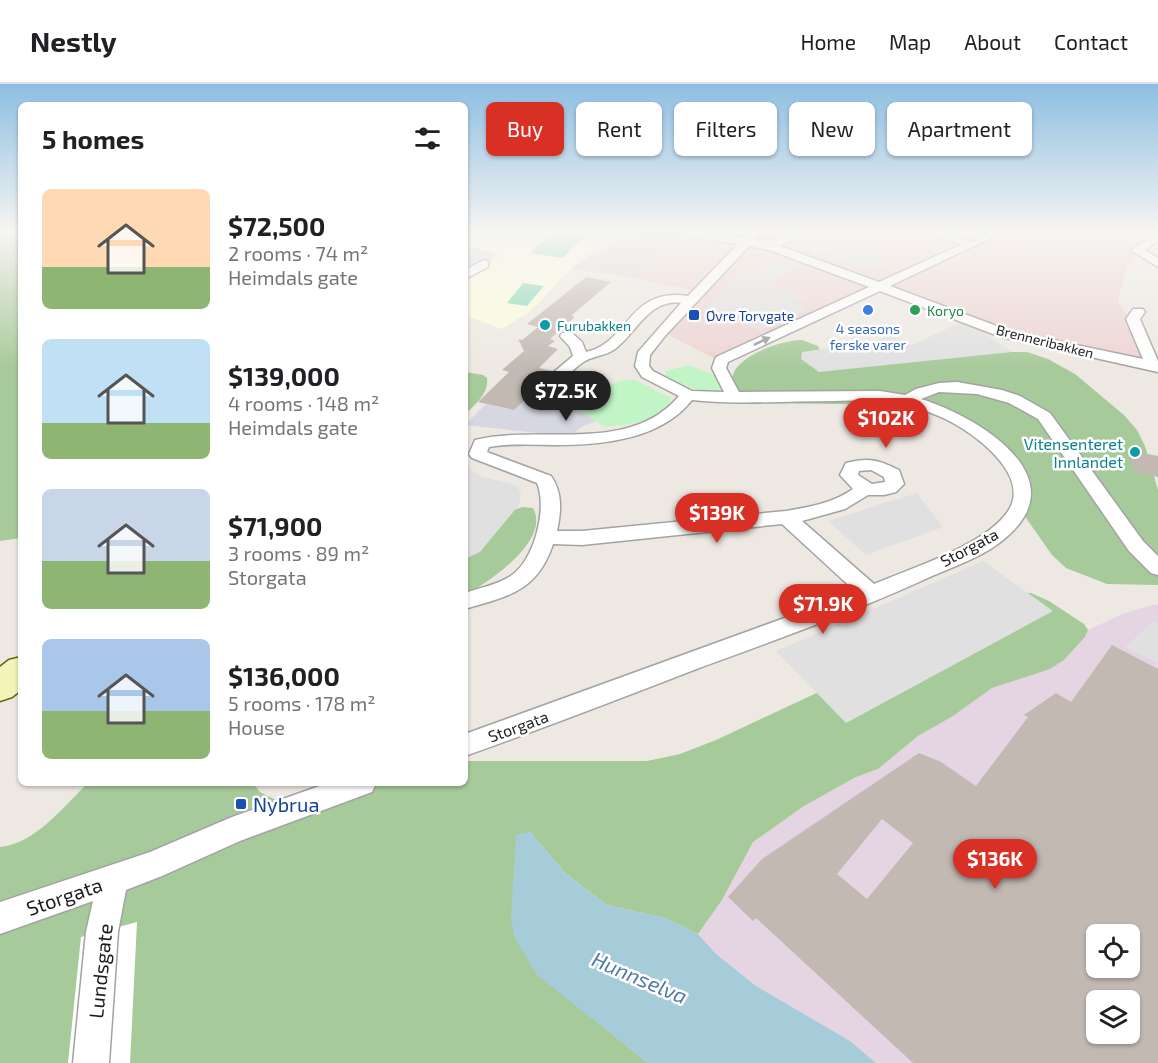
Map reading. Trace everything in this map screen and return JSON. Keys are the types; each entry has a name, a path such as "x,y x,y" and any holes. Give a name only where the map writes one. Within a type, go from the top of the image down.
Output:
{"main road":[{"path":"0,687 18,672"}],"street":[{"path":"714,278 660,333 643,355 642,366 646,374 688,395 734,397"},
{"name":"Brenneribakken","path":"856,278 1006,334 1156,367"},
{"path":"734,397 721,373 721,360 901,278"},
{"path":"562,372 581,357 589,357 605,348 656,300 678,296 692,300"},
{"path":"1138,312 1133,319 1135,326 1156,367"},
{"path":"567,336 577,345 581,357"},
{"path":"965,424 956,410 954,398 956,393 967,389"},
{"path":"908,400 923,390 967,389 1016,398 1044,416 1136,546 1158,568"},
{"path":"468,600 520,581 535,564 546,537 551,500 548,483 540,477 478,454 481,444 514,438 570,440 622,433 668,416 681,405 688,395"},
{"name":"Storgata","path":"468,744 873,595 983,543 1007,526 1021,505 1024,487 1013,465 1000,450 965,424 940,410 908,400 860,396 734,397"},
{"path":"546,537 582,538 786,517 828,508 857,496 864,488"},
{"path":"786,517 873,595"},
{"name":"Storgata","path":"0,918 152,866 232,831 354,786"},
{"name":"Lundsgate","path":"91,1063 102,932 113,879"}],"shaded area":[{"path":"468,278 483,278 468,308"},
{"path":"468,278 562,278 532,310 502,329 468,316"},
{"path":"734,278 757,278 806,297 794,303 808,309 760,330 730,318 702,313"},
{"path":"761,278 777,278 769,281"},
{"path":"1124,278 1118,301 1158,363 1081,356 879,284 723,363 663,332 699,292 638,279"},
{"path":"959,323 983,332 1012,352 819,372 801,359 802,352 870,342 890,336 912,345"},
{"path":"574,375 579,377 563,397 576,403 577,409 596,421 583,426 574,433 539,433 468,425 468,422 486,404 514,410 530,396 544,397 555,388 559,389"},
{"path":"468,467 480,476 516,485 521,493 519,505 480,552 468,558"},
{"path":"917,493 943,527 866,555 828,521"},
{"path":"983,561 1053,611 846,723 776,651"},
{"path":"1158,605 1158,1063 876,1063 850,1041 756,986 715,953 698,934 722,900 753,842 804,806 856,777 878,769 918,736 953,716 992,688 1049,669 1064,660 1085,637 1088,630 1125,613"},
{"path":"1158,621 1158,663 1125,647 1147,626"}],"green space":[{"path":"0,278 18,278 18,538 0,541"},
{"path":"523,283 544,286 527,306 507,303"},
{"path":"802,340 818,346 824,358 961,352 1027,352 1048,359 1075,374 1124,415 1137,430 1145,446 1158,490 1158,585 1107,584 1066,568 1052,555 1026,518 1017,497 1016,481 993,448 972,432 935,413 899,405 769,403 746,395 735,385 733,375 739,365 751,356 785,342"},
{"path":"688,365 717,376 722,388 701,390 686,386 666,376 666,371"},
{"path":"468,372 487,378 486,389 468,412"},
{"path":"635,380 671,398 667,406 661,413 643,421 606,427 577,409 576,403 583,396 600,387"},
{"path":"522,507 533,508 536,521 533,534 515,559 468,594 468,548 509,512"},
{"path":"997,592 1031,593 1049,601 1084,624 1088,630 1085,637 1064,660 1050,669 992,688 953,716 918,736 878,769 856,777 804,806 753,842 722,900 698,934 665,918 607,905 565,873 530,832 536,973 648,1063 0,1063 0,847 25,839 37,831 59,813 85,786 255,786 260,792 276,800 323,801 366,786 468,786 468,761 647,761 680,754 716,740 883,662"}],"water":[{"name":"Hunnselva","path":"530,832 565,873 607,905 665,918 698,934 715,953 756,986 850,1041 876,1063 648,1063 536,974 514,936 511,917 516,835"}],"pier":[{"path":"137,922 130,1063 68,1063 81,937"}],"building":[{"name":"Furubakken","path":"585,278 611,282 572,315 574,318 550,339 555,341 548,346 558,349 539,368 552,371 555,377 563,381 547,395 539,398 529,396 514,410 478,402 509,372 502,370 524,351 518,339 522,340 538,327 527,324"},
{"name":"Vitensenteret Innlandet","path":"1128,450 1158,456 1158,477 1134,472"},
{"path":"1112,645 1158,669 1158,1063 913,1063 756,918 753,921 728,897 762,859 919,753 941,762 976,786 1028,717 1024,715 1056,693 1071,702","holes":["882,819 913,843 867,899 837,874"]}],"place":[{"name":"4 seasons ferske varer","path":"868,310"},
{"name":"Koryo","path":"915,310"},
{"name":"Øvre Torvgate","path":"694,315"},
{"name":"Furubakken","path":"545,325"},
{"name":"Vitensenteret Innlandet","path":"1135,452"},
{"name":"Nybrua","path":"241,804"}]}
